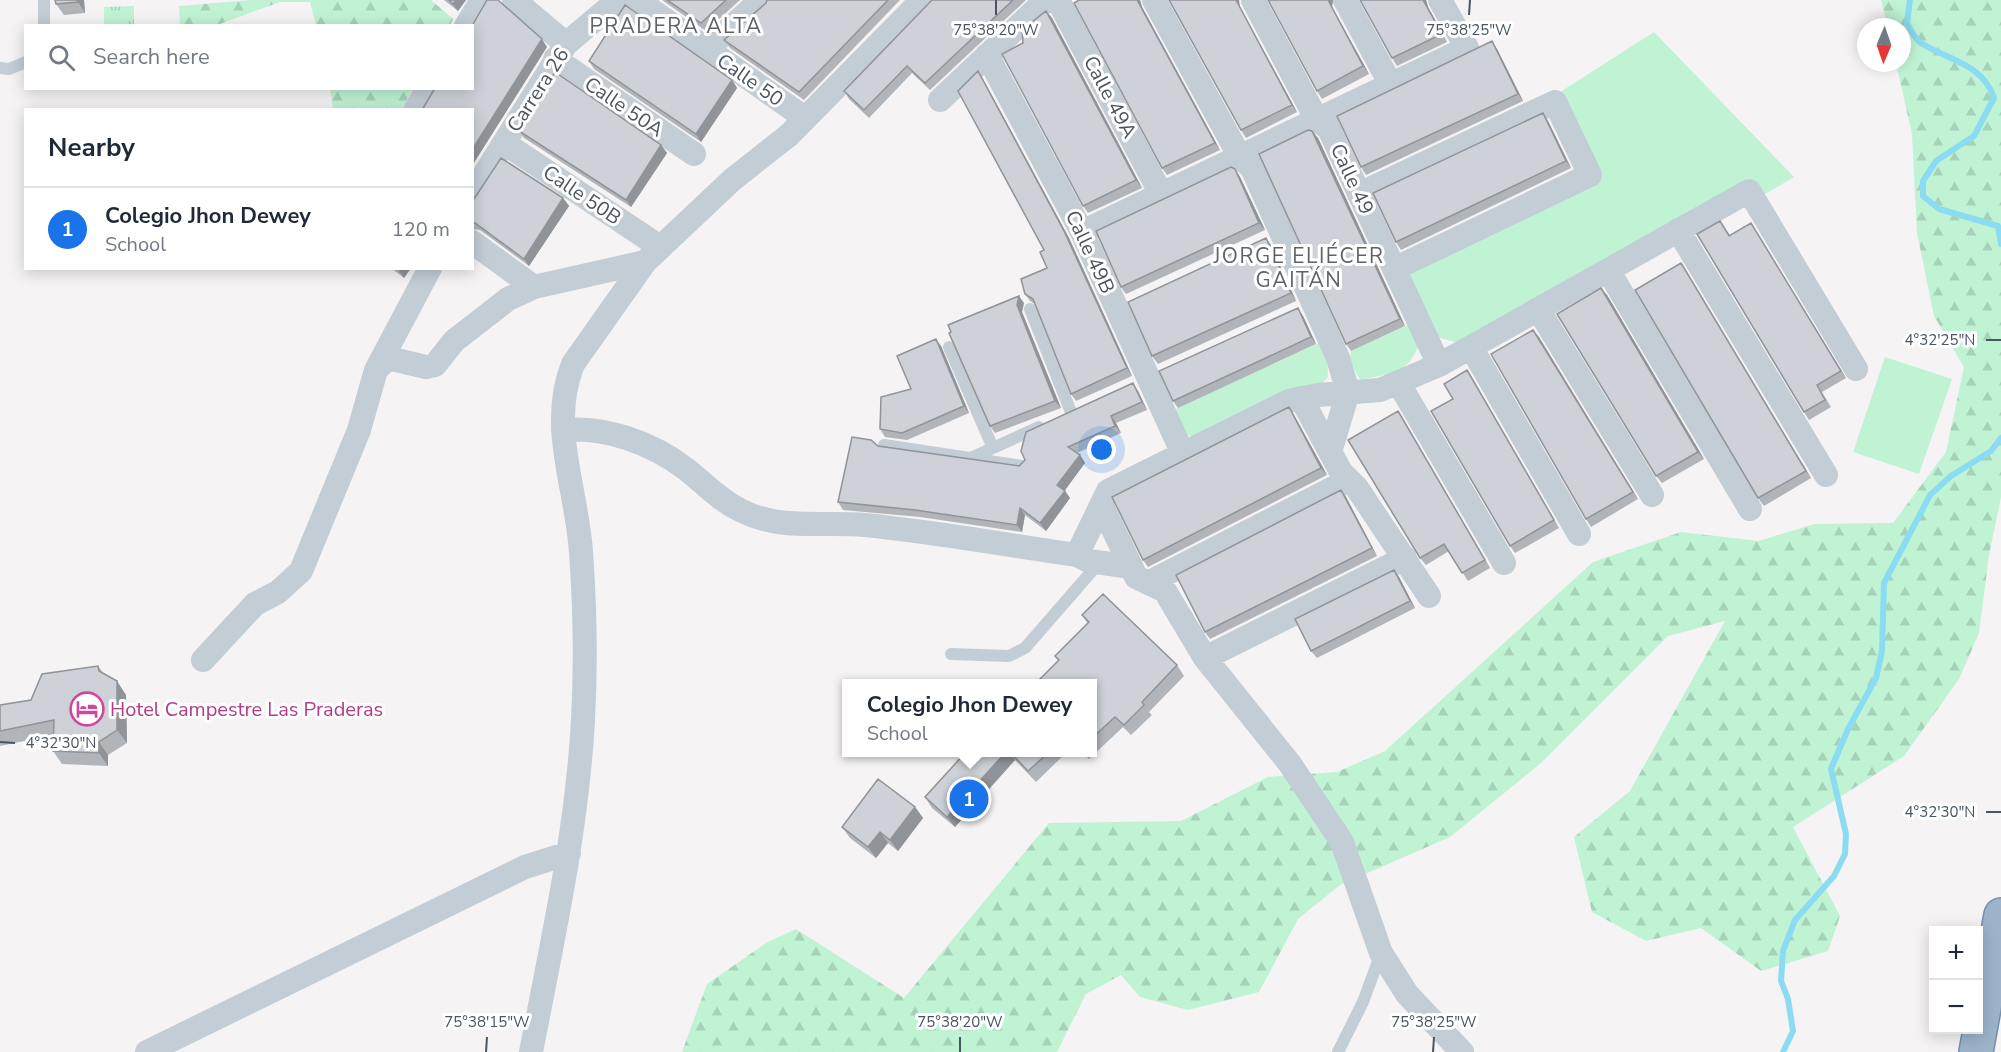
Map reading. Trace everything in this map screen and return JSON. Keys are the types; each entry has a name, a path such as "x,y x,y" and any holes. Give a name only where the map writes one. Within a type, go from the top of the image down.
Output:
{"highway":[{"path":"1976,1052 2000,926"}],"street":[{"path":"467,24 482,0"},
{"name":"Calle 50A","path":"514,0 560,52 694,154"},
{"name":"Carrera 26","path":"474,191 560,52 618,0"},
{"name":"Calle 50","path":"636,0 806,118"},
{"path":"707,50 761,0"},
{"path":"531,1052 569,853 583,721 585,640 581,550 563,430 561,406 565,383 573,364 653,255 806,118 922,0"},
{"path":"940,100 987,55 1056,0"},
{"name":"Calle 49A","path":"1056,0 1161,194"},
{"path":"1154,0 1240,157 1252,168 1276,234 1308,305 1338,358 1348,392 1330,452"},
{"name":"Calle 49","path":"1253,0 1317,120 1329,129 1439,365"},
{"path":"1345,0 1391,85"},
{"path":"1082,232 1467,48 1440,0"},
{"name":"Calle 49B","path":"987,55 1121,306 1148,377 1183,454"},
{"path":"416,108 427,90"},
{"path":"1359,194 1555,102 1590,175 1394,269"},
{"name":"Calle 50B","path":"504,143 653,255"},
{"path":"1077,555 1108,491 1289,401 1348,392 1380,390 1439,365 1749,191 1856,369"},
{"path":"1678,230 1826,475"},
{"path":"474,243 534,287"},
{"path":"376,370 382,361 388,358 426,367 435,365 454,341 508,299 534,287 653,255"},
{"path":"203,660 255,604 278,592 301,571 358,430 376,370 429,270"},
{"path":"1608,270 1750,509"},
{"path":"1539,309 1652,495"},
{"path":"1471,347 1579,534"},
{"path":"1398,382 1504,563"},
{"path":"1301,398 1341,472 1405,558 1429,596"},
{"path":"563,430 577,429 623,436 685,468 722,499 762,519 811,526 863,525 1077,555 1140,575 1165,591 1205,658 1290,764 1342,842 1381,953 1407,994 1462,1052"},
{"path":"1140,575 1349,480"},
{"path":"1102,506 1140,575"},
{"path":"1205,658 1405,558"},
{"path":"147,1052 525,867 569,853"}],"lane":[{"path":"44,0 44,24"},
{"path":"0,68 9,69 24,63"},
{"path":"973,457 1066,415 1030,309"},
{"path":"949,347 993,448"},
{"path":"884,445 1022,466"},
{"path":"951,654 1009,656 1024,648 1100,563"},
{"path":"1338,1052 1363,1002 1381,953"}],"green space":[{"path":"252,0 431,0 453,19 450,24 316,24 310,2 280,2 220,24 180,24 179,6"},
{"path":"1881,0 2001,0 2001,497 1989,555 1979,633 1959,679 1904,756 1793,827 1840,916 1828,951 1761,971 1701,928 1646,941 1592,912 1574,837 1630,791 1725,621 1668,636 1541,763 1450,837 1340,885 1298,919 1259,992 1188,1010 1140,997 1121,975 1086,994 1057,1052 682,1052 707,984 766,943 796,929 904,998 1049,823 1181,821 1268,777 1337,772 1385,751 1593,562 1681,532 1759,541 1814,524 1893,523 1946,452 1964,367 1934,316 1917,233 1912,134 1898,72 1911,72 1911,18 1886,18"},
{"path":"134,6 134,24 104,24 104,7"},
{"path":"1654,32 1794,177 1762,196 1749,178 1458,343 1434,336 1406,272 1599,181 1557,94"},
{"path":"330,90 412,90 402,108 333,108"},
{"path":"1408,325 1420,342 1410,361 1398,371 1360,380 1350,361 1351,351"},
{"path":"1319,343 1327,353 1328,377 1319,386 1194,437 1185,435 1173,414 1177,408"},
{"path":"1885,357 1952,379 1919,474 1853,452"}],"building":[{"path":"55,0 77,0 78,2 56,4"},
{"path":"487,0 498,0 542,39 474,147 474,108 423,108 434,90 474,90 473,24"},
{"path":"667,0 726,0 701,23"},
{"path":"767,0 888,0 799,92 724,40"},
{"path":"932,0 1013,0 925,83 907,66 864,110 844,91"},
{"path":"1079,0 1137,0 1215,143 1162,168 1074,3"},
{"path":"1169,0 1236,0 1292,105 1241,130"},
{"path":"1268,0 1328,0 1363,66 1317,91"},
{"path":"1360,0 1423,0 1442,34 1392,58"},
{"path":"625,5 732,80 696,134 589,61"},
{"path":"1046,11 1136,180 1083,206 1002,54 1023,43 1022,30"},
{"path":"1492,41 1518,94 1361,167 1337,116"},
{"path":"978,71 1064,231 1127,368 1071,394 1033,299 1025,294 1021,279 1047,268 1040,252 1044,250 958,91"},
{"path":"555,72 661,145 626,200 519,131"},
{"path":"1543,113 1566,161 1396,242 1373,193"},
{"path":"1308,130 1312,131 1400,319 1346,344 1259,154"},
{"path":"501,158 563,198 524,259 474,223 474,199"},
{"path":"1231,167 1235,169 1259,223 1121,287 1096,231"},
{"path":"1720,221 1729,236 1751,223 1841,371 1817,385 1825,400 1804,412 1697,234"},
{"path":"1266,238 1291,293 1152,356 1128,302"},
{"path":"1681,263 1806,471 1758,498 1635,290"},
{"path":"1601,288 1698,452 1656,476 1557,314"},
{"path":"1019,296 1017,305 1055,401 990,426 949,333 951,332 948,325"},
{"path":"1298,308 1311,337 1173,401 1159,371"},
{"path":"1533,330 1633,492 1586,519 1491,354"},
{"path":"936,339 964,406 902,433 880,429 881,397 911,389 897,356"},
{"path":"1467,370 1554,520 1510,546 1431,411 1453,399 1444,384"},
{"path":"1133,383 1142,402 1111,416 1115,426 1068,447 1080,455 1057,485 1065,491 1040,523 1020,508 1017,525 915,510 838,502 852,437 871,440 878,446 1019,466 1025,460 1021,451 1026,432"},
{"path":"1289,407 1321,468 1143,560 1112,497"},
{"path":"1398,411 1485,560 1462,573 1444,544 1420,558 1348,440"},
{"path":"1341,490 1372,548 1205,632 1176,575"},
{"path":"1394,570 1410,601 1311,651 1295,619"},
{"path":"1103,594 1177,665 1124,725 1115,717 1097,733 1097,679 1040,679 1059,660 1055,656 1089,622 1082,615"},
{"path":"98,666 99,671 117,681 117,730 99,742 99,753 53,751 54,720 0,731 0,705 31,700 42,674"},
{"path":"961,757 1001,757 947,817 925,797"},
{"path":"1015,757 1044,757 1028,771"},
{"path":"878,779 915,807 890,840 880,832 868,847 842,827"}],"waterway":[{"path":"1910,0 1907,24 1917,39 1931,49 1973,70 1982,77 1994,98 1974,136 1936,161 1923,181 1923,196 1939,209 1998,226 2001,244"},
{"path":"1783,1052 1793,1031 1788,999 1781,981 1783,951 1795,920 1834,876 1845,854 1846,834 1831,769 1848,729 1876,678 1882,651 1884,583 1930,495 1951,476 1991,451 2001,438"}],"place":[{"name":"Hotel Campestre Las Praderas","path":"87,709"},
{"name":"Colegio Jhon Dewey","path":"969,799"}],"district":[{"name":"PRADERA ALTA","path":"676,26"},
{"name":"JORGE ELIÉCER GAITÁN","path":"1299,268"}]}
